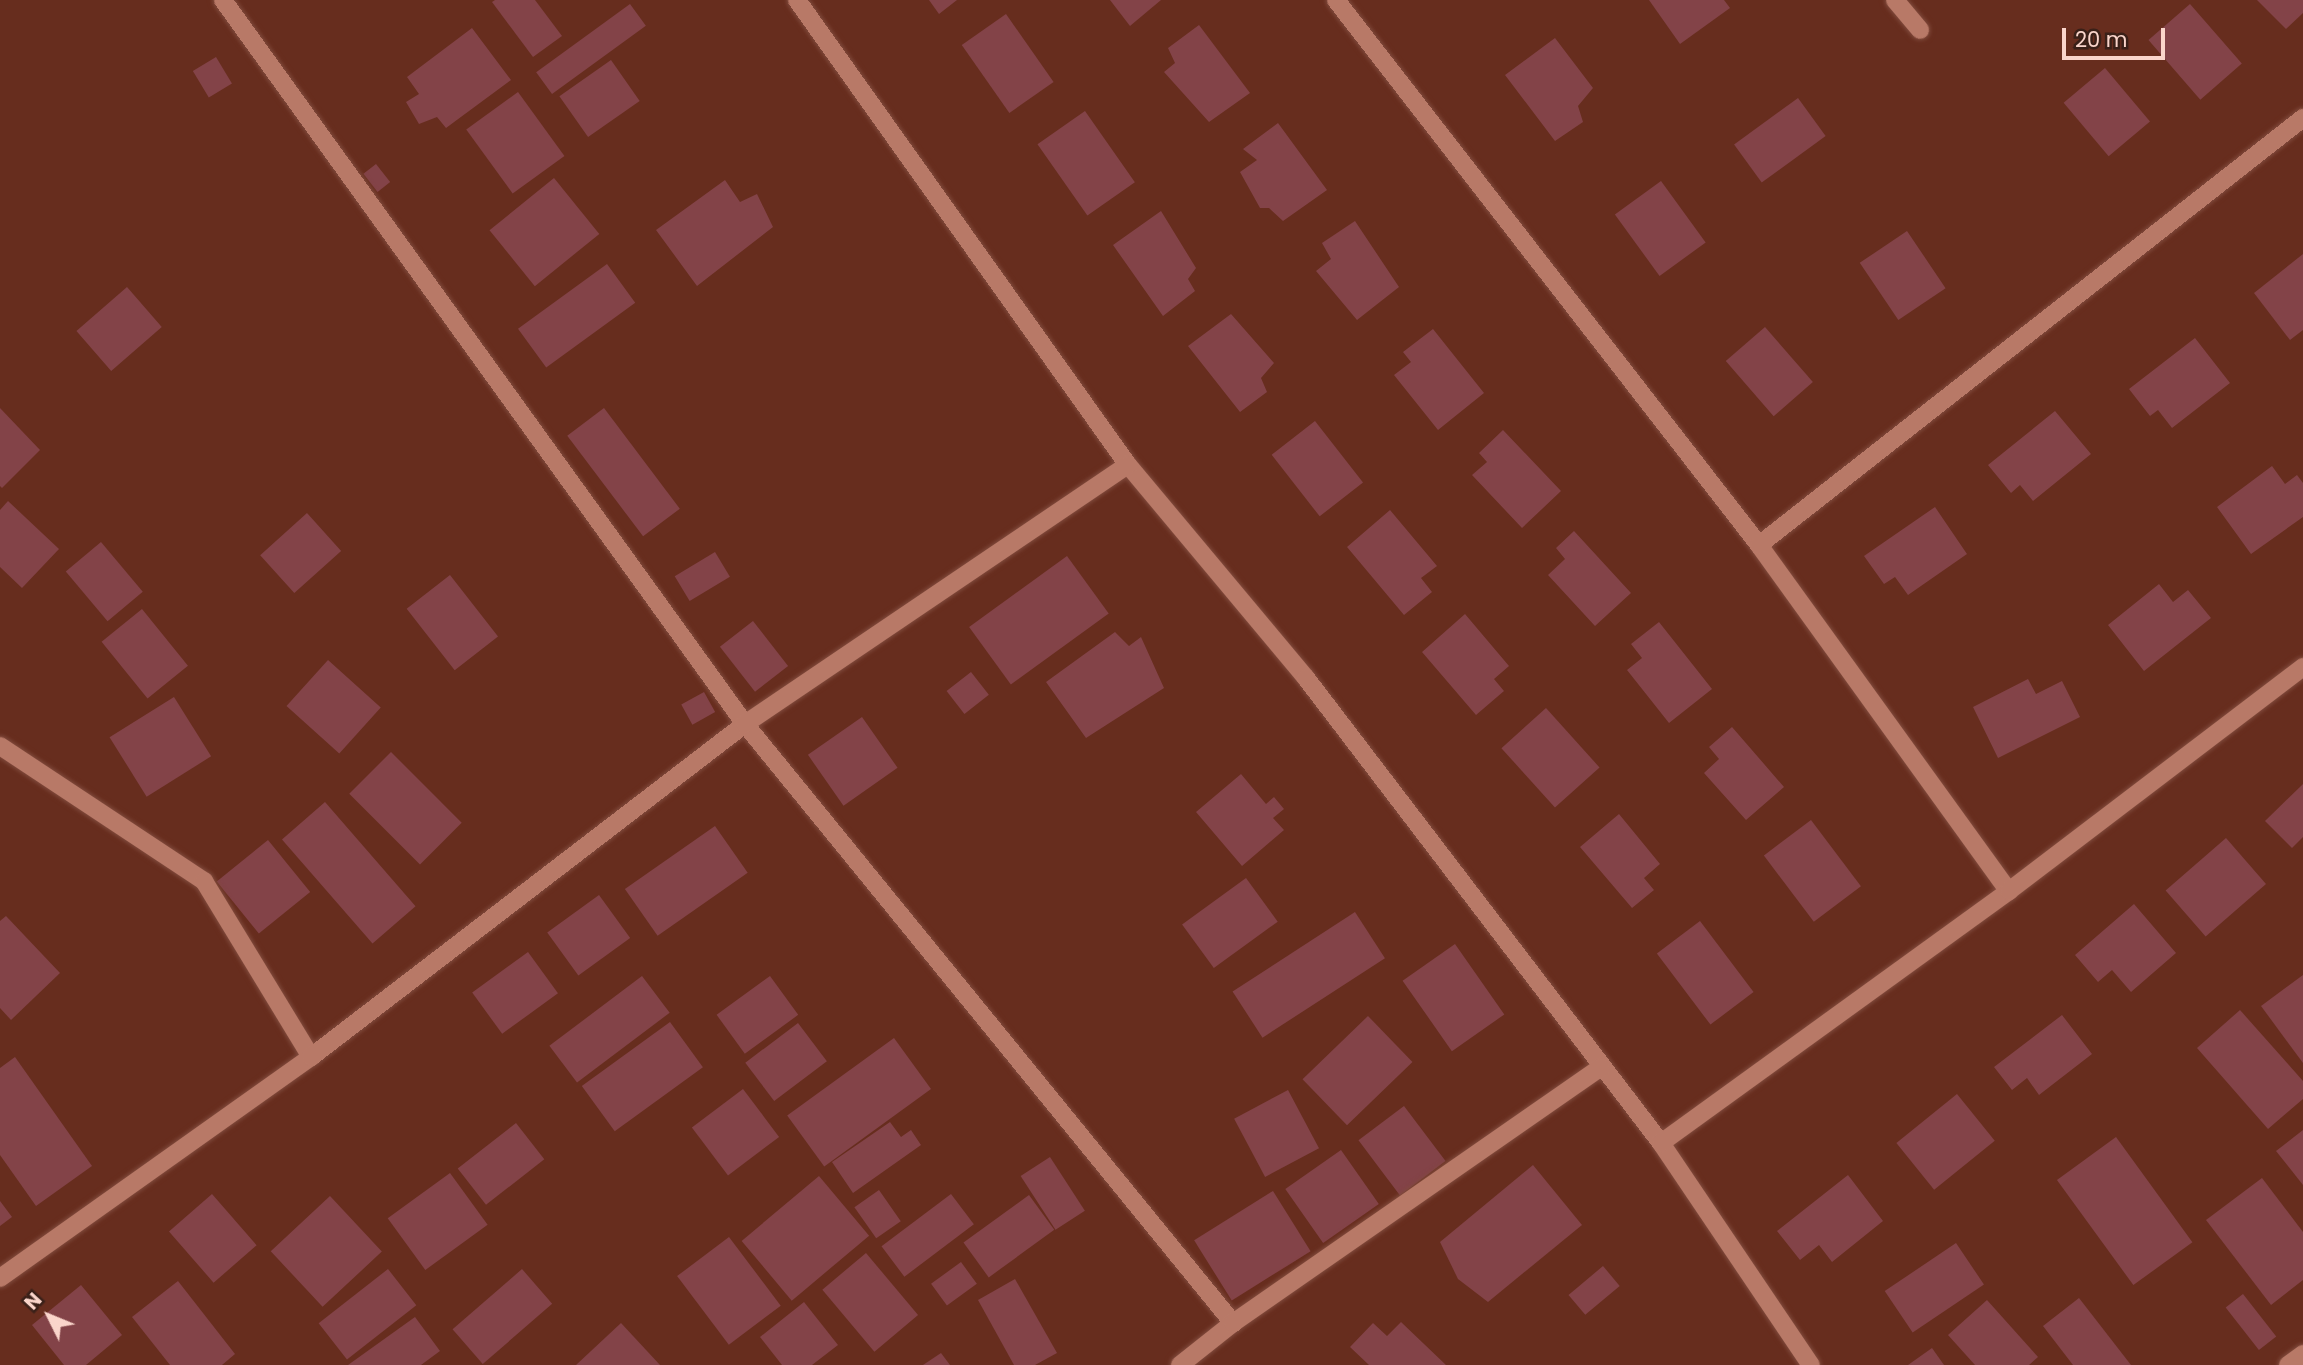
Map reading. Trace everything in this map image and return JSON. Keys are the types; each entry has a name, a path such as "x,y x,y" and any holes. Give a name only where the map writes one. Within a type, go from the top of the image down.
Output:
{"street":[{"path":"223,0 745,723 1233,1323"},
{"path":"797,0 1128,465 1306,677 1661,1143 1811,1365"},
{"path":"1336,0 1759,545 2009,891"},
{"path":"1895,0 1920,30"},
{"path":"1759,545 2303,118"},
{"path":"0,1278 311,1057 745,723 1128,465"},
{"path":"1661,1143 2009,891 2303,667"},
{"path":"0,746 204,881 311,1057"},
{"path":"1180,1365 1233,1323 1601,1067"},
{"path":"2288,1365 2303,1354"}],"building":[{"path":"535,0 562,36 533,57 492,2"},
{"path":"929,0 957,0 939,14"},
{"path":"1110,0 1161,0 1130,26"},
{"path":"1649,0 1724,0 1730,8 1680,44"},
{"path":"2257,0 2303,0 2303,13 2286,29"},
{"path":"630,4 646,26 552,94 536,72"},
{"path":"2190,4 2242,64 2200,100 2148,40"},
{"path":"1006,14 1054,82 1009,113 962,45"},
{"path":"1199,25 1250,93 1209,122 1164,72 1175,63 1168,48"},
{"path":"472,28 511,80 446,128 437,117 419,124 406,102 419,94 407,77"},
{"path":"1555,38 1593,88 1578,106 1583,122 1555,141 1505,75"},
{"path":"216,57 232,84 209,97 193,71"},
{"path":"611,60 640,101 588,137 559,96"},
{"path":"2105,68 2150,122 2109,156 2064,103"},
{"path":"518,92 564,156 513,194 466,130"},
{"path":"1798,98 1826,136 1762,182 1734,144"},
{"path":"1085,111 1135,182 1087,216 1037,144"},
{"path":"1278,123 1327,190 1283,221 1269,208 1260,208 1240,172 1257,160 1243,149"},
{"path":"376,164 390,182 378,192 363,174"},
{"path":"554,178 599,234 535,286 489,230"},
{"path":"725,180 740,202 757,194 773,227 697,286 656,230"},
{"path":"1661,181 1706,242 1660,276 1615,215"},
{"path":"1161,211 1196,268 1188,279 1195,291 1163,316 1113,245"},
{"path":"1355,221 1399,287 1357,320 1316,271 1331,259 1322,243"},
{"path":"1907,231 1946,288 1898,320 1860,263"},
{"path":"2303,254 2303,330 2290,340 2254,293"},
{"path":"607,264 635,303 546,367 518,329"},
{"path":"127,287 162,327 111,371 76,331"},
{"path":"1231,314 1274,363 1261,378 1267,392 1240,412 1188,346"},
{"path":"1765,327 1813,382 1774,416 1726,361"},
{"path":"1433,329 1484,393 1438,430 1394,375 1411,362 1403,352"},
{"path":"2195,338 2230,383 2172,428 2158,410 2150,416 2129,389"},
{"path":"0,408 40,450 2,488 0,486"},
{"path":"604,408 680,509 643,536 567,436"},
{"path":"2055,411 2091,454 2033,501 2020,485 2011,493 1988,465"},
{"path":"1315,421 1363,482 1320,516 1272,455"},
{"path":"1503,430 1561,491 1522,528 1472,475 1487,462 1479,453"},
{"path":"2272,466 2285,484 2297,475 2303,483 2303,517 2251,554 2217,507"},
{"path":"8,501 59,549 22,588 0,567 0,510"},
{"path":"1935,507 1967,554 1908,595 1895,577 1884,584 1864,556"},
{"path":"1390,510 1437,566 1421,578 1432,592 1404,615 1347,547"},
{"path":"307,513 341,551 294,593 260,555"},
{"path":"1574,531 1631,593 1595,626 1548,575 1565,559 1556,548"},
{"path":"101,542 143,592 108,621 66,572"},
{"path":"715,552 730,577 690,601 675,576"},
{"path":"1067,556 1109,613 1011,685 969,627"},
{"path":"450,575 498,636 455,670 407,609"},
{"path":"2159,584 2173,602 2188,590 2211,618 2144,671 2108,625"},
{"path":"142,609 188,666 148,698 102,642"},
{"path":"1465,614 1509,666 1494,679 1504,691 1476,715 1422,652"},
{"path":"753,621 788,666 755,692 720,647"},
{"path":"1659,622 1712,689 1669,723 1627,670 1642,658 1631,644"},
{"path":"1115,632 1129,646 1141,637 1164,688 1086,738 1046,682"},
{"path":"328,660 381,708 339,754 287,706"},
{"path":"971,672 989,695 964,714 947,691"},
{"path":"2028,679 2036,694 2062,681 2080,717 1998,758 1973,707"},
{"path":"704,692 715,712 692,725 681,705"},
{"path":"174,697 211,756 147,797 110,737"},
{"path":"1546,708 1600,767 1555,808 1501,748"},
{"path":"862,717 898,768 843,806 808,755"},
{"path":"1732,727 1784,787 1746,820 1704,773 1719,759 1709,747"},
{"path":"391,752 462,823 420,864 349,794"},
{"path":"1241,774 1266,804 1274,797 1284,809 1273,818 1284,830 1242,866 1196,812"},
{"path":"2303,784 2303,837 2292,848 2265,821"},
{"path":"325,802 416,906 373,944 282,839"},
{"path":"1619,814 1660,864 1644,878 1654,890 1632,908 1580,847"},
{"path":"1811,820 1861,886 1814,922 1764,856"},
{"path":"715,826 748,873 658,936 625,889"},
{"path":"2226,838 2266,884 2206,937 2166,890"},
{"path":"268,840 310,892 259,934 217,882"},
{"path":"1246,878 1278,922 1214,968 1182,924"},
{"path":"599,895 630,938 578,975 547,933"},
{"path":"2134,904 2176,953 2131,992 2112,970 2098,982 2075,955"},
{"path":"1355,912 1385,958 1263,1038 1233,992"},
{"path":"6,916 60,973 11,1020 0,1008 0,921"},
{"path":"1700,921 1754,992 1710,1025 1657,953"},
{"path":"1455,944 1504,1014 1452,1051 1403,981"},
{"path":"528,952 558,993 502,1034 472,993"},
{"path":"2303,975 2303,1063 2261,1006"},
{"path":"642,976 670,1013 577,1083 549,1046"},
{"path":"770,976 798,1015 745,1054 717,1015"},
{"path":"2240,1010 2303,1081 2303,1099 2268,1129 2197,1048"},
{"path":"2062,1015 2092,1054 2039,1095 2027,1078 2012,1090 1994,1067"},
{"path":"1368,1016 1412,1062 1347,1125 1303,1079"},
{"path":"670,1022 703,1067 615,1131 582,1086"},
{"path":"798,1023 827,1061 774,1101 745,1063"},
{"path":"894,1038 931,1089 824,1167 787,1116"},
{"path":"15,1057 92,1166 36,1206 0,1155 0,1068"},
{"path":"743,1089 779,1137 728,1175 692,1128"},
{"path":"1288,1090 1319,1148 1265,1177 1234,1119"},
{"path":"1957,1094 1995,1141 1934,1190 1896,1143"},
{"path":"1404,1106 1446,1161 1400,1195 1358,1140"},
{"path":"890,1122 901,1137 911,1130 921,1145 853,1193 832,1162"},
{"path":"516,1123 544,1159 486,1205 458,1169"},
{"path":"2303,1130 2303,1185 2276,1151"},
{"path":"2116,1137 2192,1242 2133,1285 2057,1180"},
{"path":"1341,1150 1379,1204 1323,1243 1285,1189"},
{"path":"1050,1157 1085,1211 1056,1230 1021,1176"},
{"path":"1533,1165 1582,1225 1488,1302 1458,1279 1440,1242"},
{"path":"450,1173 488,1225 425,1270 388,1218"},
{"path":"1848,1175 1883,1221 1832,1262 1819,1245 1800,1260 1777,1231"},
{"path":"819,1176 869,1236 792,1301 742,1241"},
{"path":"2262,1178 2303,1232 2303,1280 2271,1305 2206,1220"},
{"path":"879,1190 901,1221 876,1238 854,1207"},
{"path":"1273,1191 1311,1251 1232,1300 1194,1240"},
{"path":"212,1194 257,1245 214,1283 169,1231"},
{"path":"951,1194 974,1224 904,1277 882,1246"},
{"path":"1029,1195 1054,1230 989,1277 963,1243"},
{"path":"330,1196 382,1252 323,1307 271,1251"},
{"path":"0,1201 12,1217 0,1226"},
{"path":"729,1237 781,1306 729,1345 677,1276"},
{"path":"1956,1243 1984,1284 1913,1333 1885,1291"},
{"path":"866,1253 918,1315 874,1352 822,1290"},
{"path":"961,1262 977,1284 947,1306 931,1284"},
{"path":"1603,1266 1620,1286 1585,1315 1569,1295"},
{"path":"388,1269 416,1305 347,1359 319,1323"},
{"path":"522,1269 552,1304 483,1364 453,1329"},
{"path":"1015,1279 1057,1353 1035,1365 1014,1365 978,1300"},
{"path":"178,1281 235,1354 222,1365 170,1365 132,1317"},
{"path":"81,1285 122,1335 86,1365 64,1365 32,1325"},
{"path":"2243,1294 2276,1337 2259,1350 2226,1308"},
{"path":"2079,1298 2131,1365 2073,1365 2043,1326"},
{"path":"1987,1300 2038,1357 2029,1365 1975,1365 1948,1335"},
{"path":"804,1302 838,1345 812,1365 782,1365 760,1337"},
{"path":"415,1317 440,1351 421,1365 348,1365"},
{"path":"1401,1322 1446,1365 1369,1365 1350,1347 1373,1323 1387,1336"},
{"path":"621,1323 660,1365 576,1365"},
{"path":"1932,1348 1944,1365 1908,1365"},
{"path":"941,1353 950,1365 923,1365"}]}
